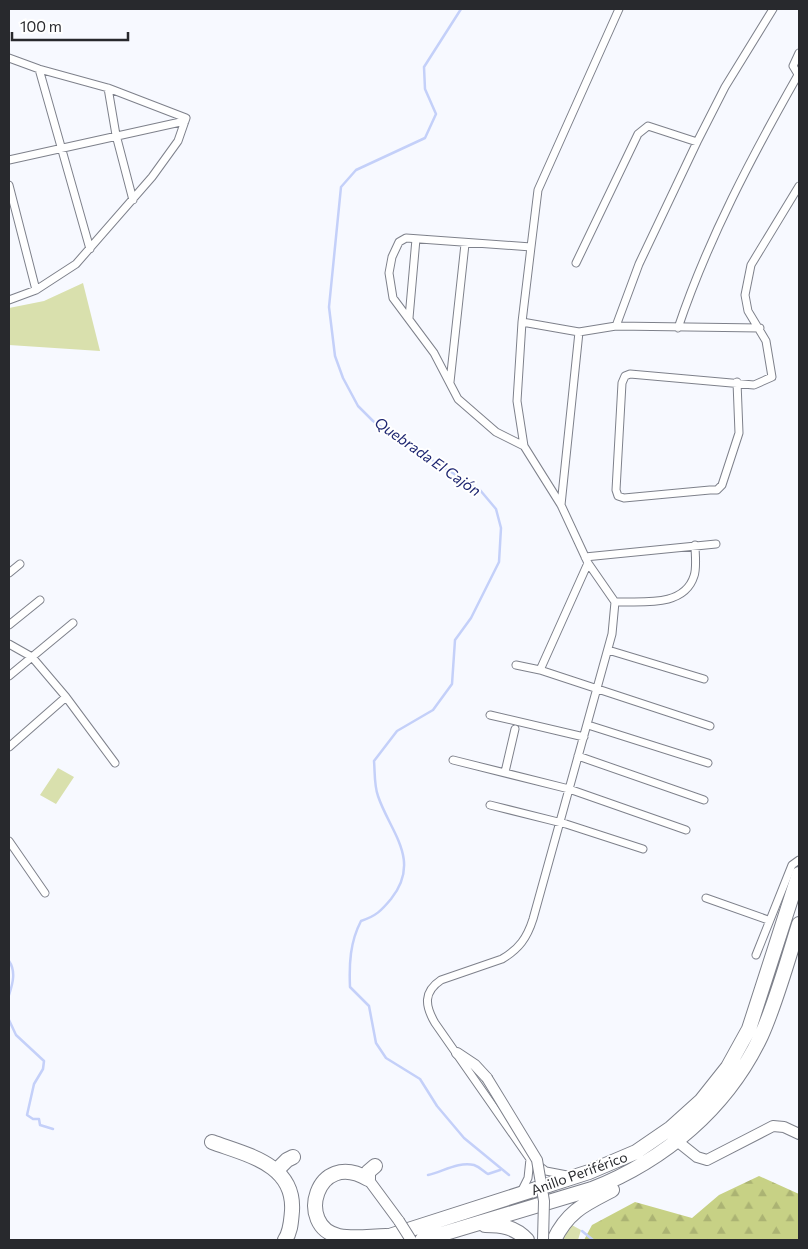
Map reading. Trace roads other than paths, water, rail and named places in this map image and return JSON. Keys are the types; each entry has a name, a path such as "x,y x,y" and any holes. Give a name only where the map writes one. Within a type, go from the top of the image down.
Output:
{"highway":[{"name":"Anillo Periférico","path":"377,1240 577,1175 636,1152 671,1128 701,1101 728,1067 749,1029 799,874"},
{"name":"Anillo Periférico","path":"422,1240 592,1189 636,1169 672,1145 711,1110 740,1074 761,1035 799,925"},
{"path":"212,1142 266,1163 277,1170 288,1184 293,1198 290,1227 285,1240"},
{"path":"554,1240 562,1225 572,1213 648,1170 663,1157 672,1145"},
{"path":"277,1170 293,1157"},
{"path":"375,1166 368,1172 368,1179 350,1171 330,1175 317,1191 314,1203 316,1213 325,1228 339,1236 392,1235"},
{"path":"469,1225 506,1226 519,1232 527,1240"}],"main road":[{"path":"457,1052 475,1065 487,1078 537,1160 544,1201 543,1240"},
{"path":"672,1145 707,1160 772,1126 784,1127 799,1134"},
{"path":"368,1179 411,1240"}],"street":[{"path":"577,1175 555,1174 546,1171 530,1159 430,1013 426,998 429,992 441,980 502,959 522,943 533,919 608,650 615,602 586,560 561,505 524,446 517,401 522,322 538,190 618,9"},
{"path":"616,326 639,264 697,142 725,87 773,9"},
{"path":"678,328 688,298 721,223 756,150 799,75 793,66 799,53"},
{"path":"9,58 39,69 108,88 186,118 185,120"},
{"path":"39,69 60,149 90,249"},
{"path":"108,88 116,135 133,200"},
{"path":"9,160 185,120"},
{"path":"9,300 36,290 76,264 133,200 178,141 185,120"},
{"path":"576,263 638,134 643,129 648,126 697,142"},
{"path":"9,185 36,290"},
{"path":"737,382 739,433 722,485 717,490 624,498 618,496 616,490 625,376 630,374 737,382 754,385 772,377 766,341 748,310 746,295 751,265 799,186"},
{"path":"524,446 496,432 479,419 458,398 434,353 393,298 389,273 392,256 399,242 406,238 465,244 531,247"},
{"path":"409,318 416,238"},
{"path":"450,383 465,244"},
{"path":"522,322 579,332 616,326 760,328"},
{"path":"561,505 579,332"},
{"path":"586,560 695,545 716,544"},
{"path":"615,602 671,600 686,588 694,576 695,545"},
{"path":"540,670 586,560"},
{"path":"9,573 20,564"},
{"path":"9,625 40,600"},
{"path":"9,676 73,623"},
{"path":"9,644 32,657 115,763"},
{"path":"608,650 704,679"},
{"path":"516,665 540,670 597,691 710,726"},
{"path":"9,747 66,698"},
{"path":"490,715 584,736"},
{"path":"588,725 708,763"},
{"path":"504,772 515,729"},
{"path":"578,756 704,800"},
{"path":"453,760 568,789 686,830"},
{"path":"490,806 560,822 643,849"},
{"path":"9,841 45,893"},
{"path":"756,954 768,920 792,865 799,860"},
{"path":"706,898 768,920"},
{"path":"518,1194 528,1178 530,1159"}],"waterway":[{"name":"Quebrada El Cajón","path":"461,9 424,67 425,89 436,114 425,138 356,170 341,187 329,307 335,356 343,378 358,406 373,421 395,437 480,490 496,509 501,528 499,562 471,618 455,640 452,684 433,710 397,731 374,761 377,792 401,846 404,872 400,885 391,899 381,910 361,921 357,929 351,953 350,987 369,1006 376,1043 386,1058 420,1079 437,1106 464,1138 509,1175"},
{"path":"9,961 13,973 13,982 9,995"},
{"path":"9,1020 16,1035 44,1061 43,1069 34,1084 27,1115 33,1119 39,1119 40,1125 53,1129"},
{"path":"428,1175 462,1164 474,1165 488,1174 500,1170"},
{"path":"582,1231 593,1240"}]}
